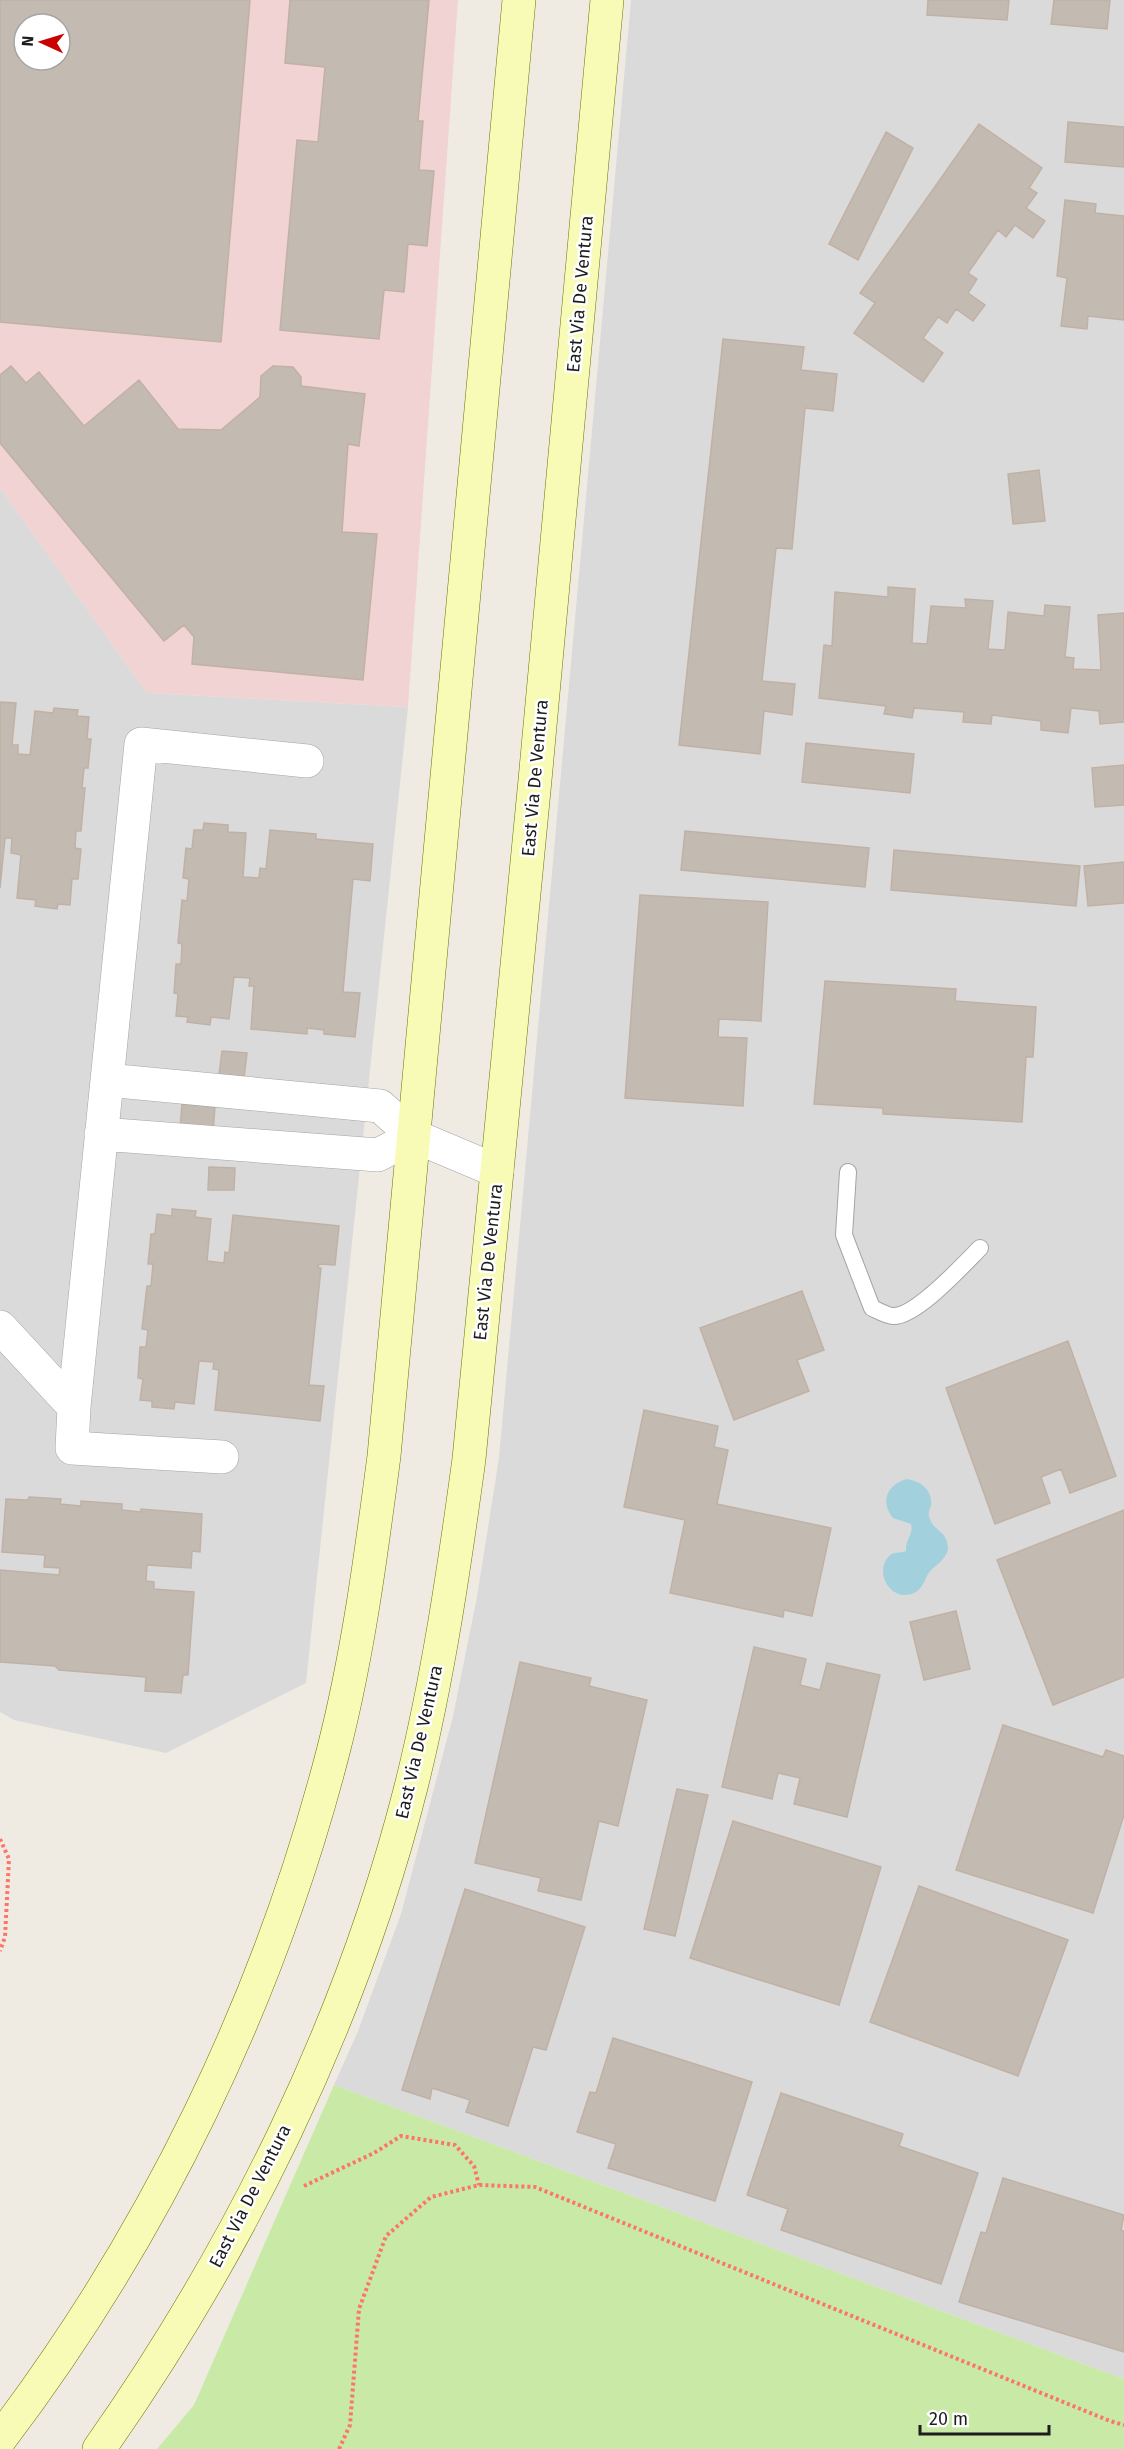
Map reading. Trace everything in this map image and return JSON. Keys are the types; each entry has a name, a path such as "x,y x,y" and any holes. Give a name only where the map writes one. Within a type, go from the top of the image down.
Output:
{"main road":[{"path":"0,2439 90,2312 136,2235 194,2125 241,2025 276,1936 301,1860 333,1752 356,1647 384,1456 519,0"},
{"name":"East Via De Ventura","path":"99,2449 137,2395 187,2314 252,2199 321,2052 359,1955 388,1864 411,1788 435,1681 454,1570 469,1459 607,0"}],"street":[{"path":"222,1458 72,1448 74,1407 141,744 307,761"},
{"path":"107,1080 380,1106 414,1136 497,1171"},
{"path":"101,1134 378,1155 414,1136"},
{"path":"0,1327 74,1407"}],"lane":[{"path":"848,1172 844,1235 872,1308 893,1317 913,1310 945,1284 980,1248"}],"path":[{"path":"0,1839 9,1858 5,1937 0,1951"},
{"path":"304,2186 374,2153 401,2136 455,2145 474,2166 479,2185"},
{"path":"339,2449 350,2425 359,2308 386,2236 431,2198 479,2185 535,2187 1124,2425"}],"shaded area":[{"path":"0,0 458,0 408,707 147,693 0,488"},
{"path":"631,0 1124,0 1124,2379 334,2085 358,2031 401,1914 453,1716 477,1597 499,1458"},
{"path":"0,488 147,693 408,707 306,1683 166,1753 14,1720 0,1712"}],"green space":[{"path":"334,2085 1124,2379 1124,2449 157,2449 194,2405"}],"water":[{"path":"907,1479 921,1484 928,1491 931,1500 929,1517 932,1524 944,1535 948,1550 943,1559 930,1571 920,1589 906,1595 899,1594 887,1585 883,1570 889,1556 906,1551 911,1524 893,1518 886,1500 895,1485"}],"building":[{"path":"0,0 250,0 221,342 0,322"},
{"path":"290,0 429,0 418,121 423,121 419,170 434,171 427,246 408,244 404,292 384,290 379,339 280,330 297,140 318,142 325,67 285,63"},
{"path":"928,0 1009,0 1007,20 927,15"},
{"path":"1054,0 1110,0 1107,29 1051,24"},
{"path":"1068,122 1124,127 1124,167 1065,162"},
{"path":"979,124 1042,168 1029,188 1037,193 1026,208 1045,221 1033,238 1015,225 1006,237 998,230 968,273 977,279 968,293 985,305 973,321 956,309 947,323 938,317 923,338 943,353 923,382 854,333 875,303 860,293"},
{"path":"886,132 913,148 858,260 829,244"},
{"path":"1065,200 1096,204 1095,213 1124,216 1124,320 1088,316 1087,329 1061,326 1067,278 1057,276"},
{"path":"723,339 804,347 801,370 837,374 833,411 805,408 792,549 776,548 762,681 795,684 792,715 764,711 760,754 679,745"},
{"path":"11,366 26,383 39,372 84,426 139,380 178,429 221,430 260,397 261,376 273,366 293,367 301,377 301,386 365,394 359,446 348,444 342,532 377,534 363,680 192,664 194,637 184,625 164,641 0,443 0,375"},
{"path":"1039,470 1045,521 1013,524 1008,474"},
{"path":"888,587 915,589 912,643 927,644 931,606 966,608 965,599 993,601 988,649 1005,650 1008,612 1044,616 1045,605 1070,607 1065,657 1074,658 1073,669 1101,670 1098,615 1124,613 1124,722 1100,724 1099,711 1071,708 1068,733 1041,730 1041,721 992,715 991,724 963,722 964,712 914,708 912,718 884,714 886,706 819,698 824,645 832,646 835,592 888,597"},
{"path":"0,702 16,703 12,745 18,745 18,754 30,755 35,711 53,713 54,708 78,710 77,716 89,717 87,739 91,739 88,768 84,768 82,788 85,788 81,831 76,831 75,848 81,849 78,879 72,879 70,905 58,904 57,909 35,906 36,900 17,898 21,855 11,853 12,838 5,838 0,888"},
{"path":"806,743 914,754 910,793 802,782"},
{"path":"1124,765 1124,805 1095,807 1092,768"},
{"path":"204,823 228,825 228,832 246,833 243,877 259,878 260,868 266,869 270,830 316,834 316,839 373,844 370,881 353,879 343,992 360,993 355,1037 324,1034 324,1030 307,1028 307,1034 251,1029 254,986 249,986 250,978 234,977 229,1019 211,1017 210,1025 187,1022 188,1017 176,1016 178,994 174,993 176,964 181,964 182,944 178,943 182,900 187,901 189,879 183,878 186,848 192,849 194,830 203,830"},
{"path":"685,831 869,848 865,887 681,870"},
{"path":"894,850 1080,866 1076,906 891,890"},
{"path":"1124,862 1124,903 1088,906 1084,866"},
{"path":"640,895 768,902 761,1021 719,1019 718,1037 747,1038 743,1106 625,1098"},
{"path":"825,981 956,989 955,1001 1036,1007 1033,1057 1026,1057 1022,1122 883,1114 883,1108 814,1104"},
{"path":"222,1051 247,1053 244,1078 219,1075"},
{"path":"182,1104 215,1107 213,1131 180,1128"},
{"path":"209,1167 235,1168 234,1190 208,1190"},
{"path":"172,1209 196,1211 195,1217 211,1219 207,1261 224,1263 225,1252 229,1253 233,1215 339,1226 335,1265 319,1264 318,1268 321,1268 309,1385 324,1386 320,1421 215,1410 219,1370 213,1369 214,1362 199,1361 194,1404 175,1402 174,1409 152,1407 152,1401 140,1400 143,1379 138,1378 140,1347 146,1347 148,1330 142,1329 147,1286 151,1286 153,1264 148,1264 151,1234 155,1234 157,1214 172,1216"},
{"path":"802,1291 824,1350 797,1360 809,1391 734,1420 700,1328"},
{"path":"1068,1341 1116,1476 1070,1493 1061,1469 1041,1477 1050,1503 995,1524 946,1388"},
{"path":"644,1410 718,1426 714,1447 728,1450 717,1504 831,1528 812,1616 784,1610 783,1617 670,1593 685,1520 624,1507"},
{"path":"29,1497 61,1499 60,1504 81,1506 81,1501 122,1504 122,1510 141,1512 141,1509 202,1514 200,1552 192,1551 191,1568 147,1565 146,1581 154,1582 154,1589 194,1592 188,1675 183,1675 181,1693 145,1691 146,1677 59,1670 55,1666 0,1662 0,1570 59,1575 60,1568 44,1567 45,1555 2,1552 6,1499 28,1500"},
{"path":"1124,1510 1124,1677 1053,1705 997,1560"},
{"path":"956,1611 970,1669 924,1680 910,1622"},
{"path":"754,1647 806,1659 800,1685 820,1690 827,1663 880,1675 847,1817 794,1804 800,1778 778,1773 772,1799 722,1787"},
{"path":"520,1662 591,1678 589,1686 647,1700 618,1826 599,1821 581,1900 538,1891 541,1878 475,1863"},
{"path":"1003,1725 1103,1757 1106,1750 1124,1756 1124,1815 1093,1913 956,1870"},
{"path":"677,1789 708,1795 675,1936 644,1929"},
{"path":"733,1821 881,1867 839,2005 690,1958"},
{"path":"919,1886 1068,1940 1018,2076 870,2022"},
{"path":"465,1889 585,1927 546,2050 533,2047 508,2126 466,2112 470,2100 432,2088 430,2099 402,2090"},
{"path":"613,2038 752,2082 715,2201 608,2168 616,2144 577,2132 590,2092 596,2093"},
{"path":"781,2093 903,2134 899,2146 978,2173 941,2284 781,2230 788,2209 747,2195"},
{"path":"1003,2178 1124,2215 1121,2230 1124,2231 1124,2352 959,2302 981,2232 986,2233"}]}
